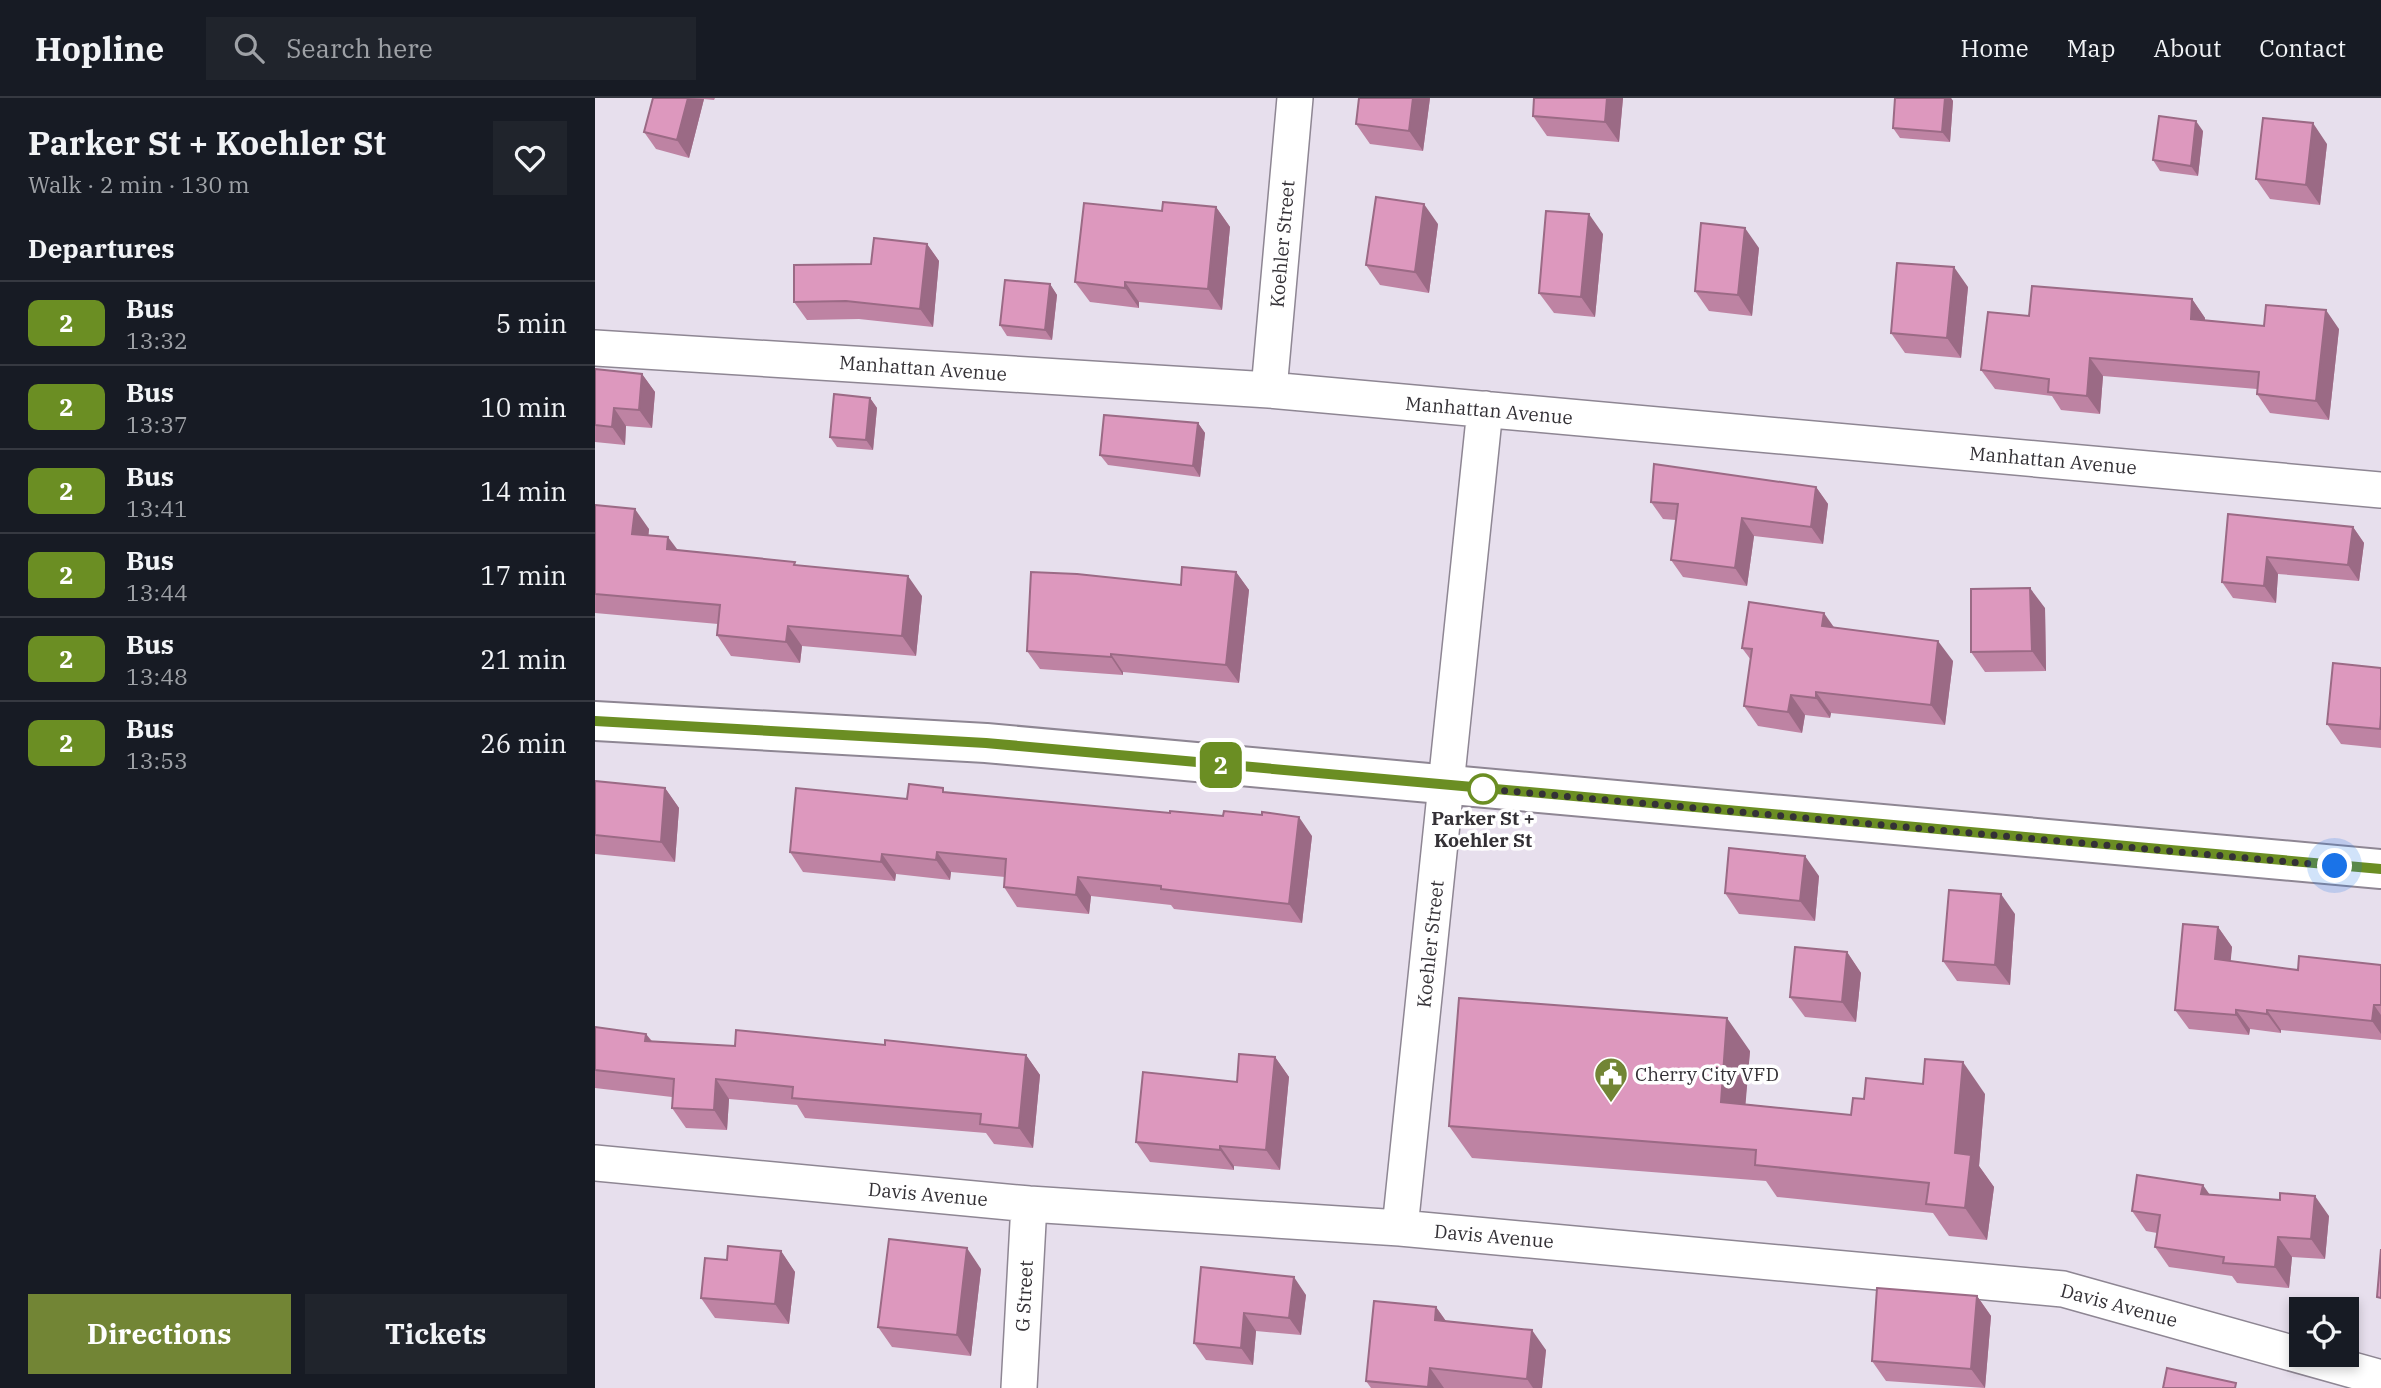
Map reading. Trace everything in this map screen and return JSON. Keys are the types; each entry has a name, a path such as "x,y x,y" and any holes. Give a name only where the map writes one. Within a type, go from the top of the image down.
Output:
{"street":[{"name":"Koehler Street","path":"1269,390 1295,98"},
{"name":"Manhattan Avenue","path":"595,348 1269,390 2381,490"},
{"name":"Koehler Street","path":"1400,1227 1485,409"},
{"path":"595,721 986,743 2381,869"},
{"name":"Davis Avenue","path":"595,1163 1029,1204 1400,1227 2063,1289 2381,1378"},
{"name":"G Street","path":"1019,1388 1029,1204"}],"building":[{"path":"653,98 688,98 677,140 644,132"},
{"path":"1359,98 1413,98 1409,131 1356,124"},
{"path":"1534,98 1607,98 1605,122 1533,116"},
{"path":"1895,98 1945,98 1942,132 1893,128"},
{"path":"2159,116 2196,121 2191,166 2153,160"},
{"path":"2263,118 2313,123 2306,185 2256,179"},
{"path":"1376,197 1424,204 1415,272 1366,265"},
{"path":"1163,202 1216,207 1208,289 1125,282 1125,288 1075,282 1084,203 1162,211"},
{"path":"1546,211 1589,214 1581,297 1539,293"},
{"path":"1701,223 1745,228 1738,295 1695,291"},
{"path":"874,238 927,244 920,309 846,301 794,302 794,265 871,264"},
{"path":"1897,263 1954,267 1947,338 1891,333"},
{"path":"1005,280 1050,284 1045,330 1000,325"},
{"path":"2032,286 2192,299 2191,319 2264,326 2266,305 2326,310 2316,401 2257,394 2259,372 2090,358 2087,396 2048,392 2049,379 1981,370 1988,312 2029,316"},
{"path":"595,369 642,374 639,410 614,408 612,427 595,425"},
{"path":"834,394 870,398 866,440 830,437"},
{"path":"1104,415 1198,423 1193,466 1100,455"},
{"path":"1654,464 1816,487 1811,527 1742,518 1735,568 1671,560 1678,504 1651,502"},
{"path":"595,505 635,509 632,534 668,537 667,549 908,576 902,636 788,626 786,642 717,635 720,605 595,594"},
{"path":"2228,514 2353,527 2348,565 2267,557 2264,586 2222,582"},
{"path":"1182,567 1236,572 1226,665 1111,654 1111,657 1027,651 1031,572 1181,585"},
{"path":"2030,588 2032,651 1971,652 1971,589"},
{"path":"1749,602 1824,613 1822,626 1938,641 1931,705 1816,692 1816,698 1791,695 1788,712 1744,706 1752,649 1742,648"},
{"path":"2333,663 2381,668 2380,729 2327,724"},
{"path":"595,781 665,788 661,842 595,835"},
{"path":"909,784 943,788 943,792 1170,813 1223,816 1224,811 1262,815 1262,812 1299,817 1289,904 1078,877 1076,895 1004,887 1006,859 937,852 936,860 882,854 881,862 790,852 796,788 907,799"},
{"path":"1729,848 1805,856 1800,901 1725,893"},
{"path":"1949,890 2001,894 1995,965 1943,961"},
{"path":"2183,924 2218,927 2215,959 2298,970 2299,956 2381,965 2381,1005 2374,1005 2372,1021 2267,1010 2267,1014 2236,1010 2236,1015 2175,1010"},
{"path":"1795,947 1847,952 1842,1002 1790,997"},
{"path":"1459,998 1727,1018 1721,1102 1851,1115 1853,1098 1864,1099 1866,1078 1923,1084 1925,1059 1963,1062 1955,1153 1971,1155 1965,1208 1926,1204 1929,1183 1755,1165 1756,1150 1449,1126"},
{"path":"595,1027 646,1034 645,1041 735,1046 736,1030 885,1045 885,1040 1026,1055 1019,1128 980,1124 981,1114 792,1098 793,1087 716,1079 714,1110 672,1108 674,1079 595,1070"},
{"path":"1239,1054 1275,1057 1266,1150 1220,1146 1220,1150 1136,1142 1143,1072 1237,1082"},
{"path":"2137,1175 2203,1185 2201,1194 2280,1200 2280,1193 2315,1196 2311,1239 2278,1237 2275,1267 2223,1263 2224,1257 2155,1247 2160,1215 2132,1211"},
{"path":"889,1239 967,1248 957,1335 878,1327"},
{"path":"728,1246 781,1251 775,1304 701,1298 705,1258 727,1260"},
{"path":"2381,1249 2381,1298 2377,1297"},
{"path":"1201,1267 1294,1277 1289,1318 1244,1313 1241,1348 1194,1343"},
{"path":"1877,1288 1977,1296 1971,1369 1872,1361"},
{"path":"1374,1301 1436,1307 1435,1320 1532,1330 1527,1379 1430,1368 1428,1387 1366,1381"},
{"path":"2167,1368 2236,1383 2235,1388 2163,1388"}],"bus line":[{"name":"2","path":"595,721 986,743 2381,869"}],"place":[{"name":"Parker St + Koehler St","path":"1483,789"},
{"name":"Cherry City VFD","path":"1611,1104"}],"route":[{"path":"1483,789 1475,788 2335,866"}]}
